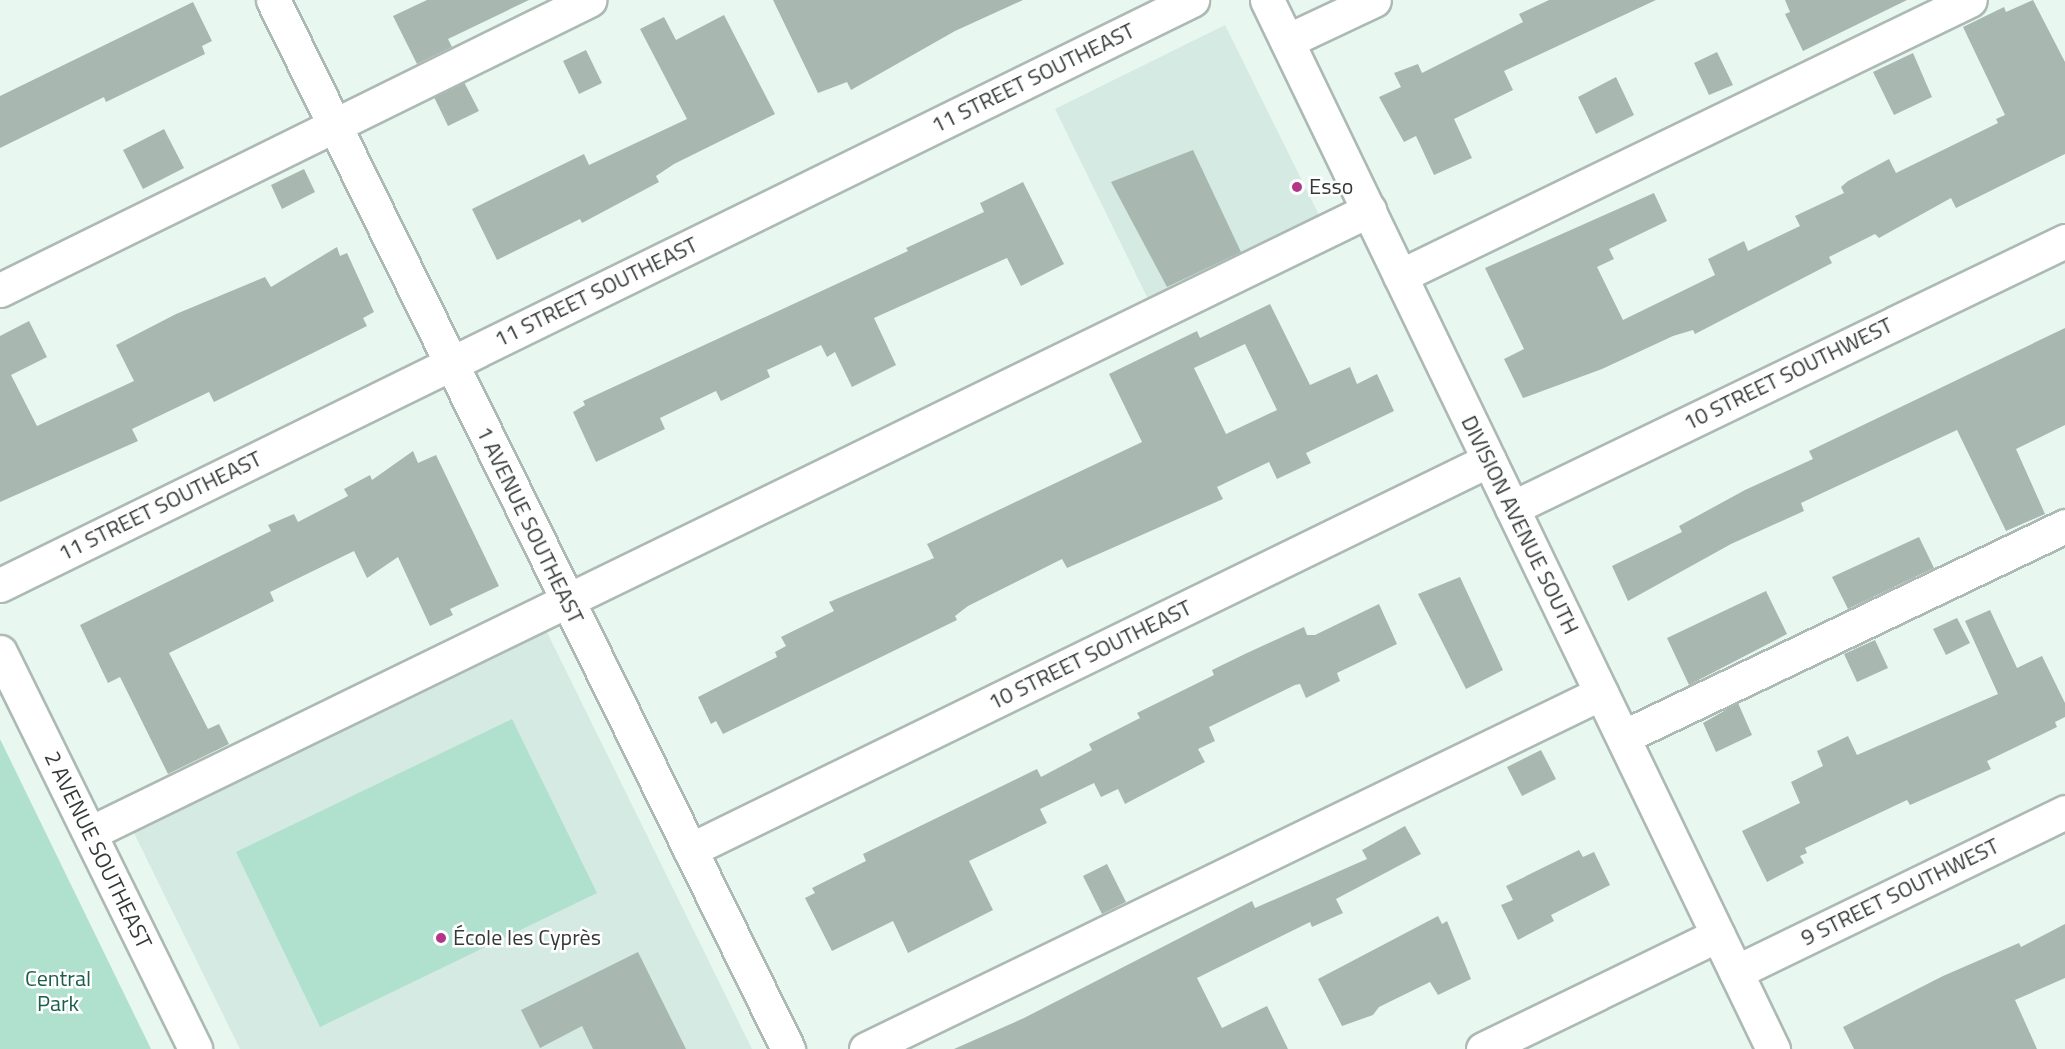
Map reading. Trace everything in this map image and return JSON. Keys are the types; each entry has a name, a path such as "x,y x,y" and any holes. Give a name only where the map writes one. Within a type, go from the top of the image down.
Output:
{"street":[{"name":"1 AVENUE SOUTHEAST","path":"273,0 788,1049"},
{"path":"0,290 589,0"},
{"name":"11 STREET SOUTHEAST","path":"0,585 1192,0"},
{"name":"DIVISION AVENUE SOUTH","path":"1267,0 1773,1049"},
{"path":"1287,41 1374,0"},
{"path":"1400,276 1970,0"},
{"path":"90,833 1369,210"},
{"name":"10 STREET SOUTHWEST","path":"1512,508 2065,241"},
{"name":"10 STREET SOUTHEAST","path":"690,850 1489,460"},
{"path":"1623,737 2065,526"},
{"name":"2 AVENUE SOUTHEAST","path":"0,652 195,1049"},
{"path":"866,1049 1601,693"},
{"name":"9 STREET SOUTHWEST","path":"1736,972 2065,812"},
{"path":"1483,1049 1718,935"}],"shaded area":[{"path":"1225,25 1320,217 1149,301 1055,109"},
{"name":"École les Cyprès","path":"543,624 752,1049 240,1049 131,827"}],"green space":[{"path":"512,719 597,893 320,1027 236,852"},
{"name":"Central Park","path":"0,739 151,1049 0,1049"}],"building":[{"path":"427,0 529,0 448,39 452,47 417,64 393,16"},
{"path":"773,0 1023,0 955,31 851,90 847,82 818,93"},
{"path":"1549,0 1656,0 1504,71 1513,90 1454,119 1472,158 1434,175 1416,136 1404,142 1379,97 1401,87 1394,73 1418,64 1422,73 1523,22 1519,14"},
{"path":"1785,0 1907,0 1803,51 1785,14 1790,12"},
{"path":"2033,0 2065,62 2065,154 1956,208 1951,198 1879,238 1875,234 1829,257 1832,263 1695,334 1693,330 1673,336 1602,369 1523,398 1504,359 1524,349 1485,268 1654,193 1667,221 1609,249 1614,259 1597,267 1623,320 1715,275 1708,259 1744,241 1748,251 1800,226 1795,216 1844,193 1841,187 1848,181 1889,159 1896,173 1998,123 1996,119 2005,115 1963,27 2004,7 2006,12"},
{"path":"193,2 212,41 202,46 205,54 106,102 104,97 0,148 0,96"},
{"path":"724,15 775,114 674,164 656,176 659,182 582,223 580,219 497,260 472,209 584,154 589,165 687,119 640,29 664,17 676,40"},
{"path":"586,50 602,83 579,94 563,61"},
{"path":"1717,52 1733,85 1709,95 1694,63"},
{"path":"1913,53 1932,97 1894,115 1873,72"},
{"path":"1616,77 1634,115 1596,134 1578,97"},
{"path":"464,82 479,111 448,126 434,97"},
{"path":"164,129 184,168 143,189 123,150"},
{"path":"1193,150 1241,252 1167,287 1111,182"},
{"path":"304,169 315,192 282,209 271,185"},
{"path":"1023,182 1064,264 1021,286 1007,258 874,318 896,365 852,387 835,352 827,357 821,345 767,370 770,377 721,401 716,391 660,418 665,429 596,462 573,412 585,405 583,401 908,251 906,248 984,212 980,203"},
{"path":"337,247 340,256 347,253 374,312 363,318 367,326 214,402 209,392 132,429 138,441 0,502 0,336 29,321 47,357 11,375 37,426 134,381 116,345 176,314 265,277 271,287"},
{"path":"1270,304 1310,385 1350,367 1357,384 1377,374 1394,411 1306,453 1311,463 1277,479 1269,462 1217,487 1223,499 1067,568 1062,559 968,606 955,616 957,620 723,734 716,721 711,724 698,697 777,657 775,652 786,646 781,637 834,611 829,602 934,558 927,544 1142,442 1109,374 1197,331 1200,338","holes":["1245,344 1277,410 1226,434 1194,368"]},
{"path":"2065,328 2065,425 2016,449 2045,514 2006,531 1957,430 1801,503 1804,511 1731,544 1628,601 1612,566 1682,532 1679,526 1745,490 1813,459 1809,451"},
{"path":"413,451 418,463 436,455 499,586 450,609 453,615 430,626 398,557 367,578 354,551 270,592 274,601 169,653 208,729 219,724 229,744 168,774 120,677 108,683 80,625 271,531 268,525 294,514 298,522 348,496 344,489 370,475 372,480"},
{"path":"1919,537 1934,568 1848,609 1832,577"},
{"path":"1460,577 1503,670 1466,689 1418,594"},
{"path":"1766,591 1787,634 1689,685 1667,638"},
{"path":"1379,604 1397,644 1337,673 1340,681 1306,698 1300,684 1295,685 1209,727 1215,741 1198,749 1205,762 1125,804 1118,789 1101,797 1094,783 1040,809 1047,823 969,861 993,910 908,953 893,921 832,951 805,898 815,893 812,888 866,861 863,854 1037,769 1041,777 1092,750 1089,744 1140,718 1137,713 1214,675 1212,670 1247,653 1304,627 1307,635 1315,635"},
{"path":"1990,610 2017,668 2042,656 2065,703 2065,717 2055,722 2057,727 1987,761 1991,769 1910,805 1907,800 1805,848 1807,853 1800,856 1804,863 1767,882 1742,831 1800,803 1791,782 1823,766 1817,751 1848,736 1857,755 1998,694 1965,621"},
{"path":"1957,618 1970,643 1946,655 1933,629"},
{"path":"1875,640 1888,668 1857,682 1844,654"},
{"path":"1738,703 1752,735 1716,752 1703,723"},
{"path":"1541,750 1556,779 1522,796 1507,767"},
{"path":"1405,826 1421,854 1336,899 1343,913 1312,927 1310,922 1197,978 1222,1028 1267,1006 1288,1049 954,1049 1024,1018 1252,901 1255,908 1367,859 1362,850"},
{"path":"1579,850 1583,857 1594,852 1610,885 1551,915 1554,921 1518,940 1501,905 1513,900 1506,886"},
{"path":"1107,864 1126,902 1102,914 1083,876"},
{"path":"1438,916 1442,924 1447,921 1471,979 1438,995 1430,982 1379,1007 1373,1015 1342,1026 1318,979"},
{"path":"2065,924 2065,978 2015,1000 2037,1049 1854,1049 1843,1027 1943,976 2019,943 2021,947"},
{"path":"638,952 686,1049 593,1049 582,1026 540,1048 521,1010"}],"place":[{"name":"Esso","path":"1297,187"},
{"name":"École les Cyprès","path":"441,938"}]}
